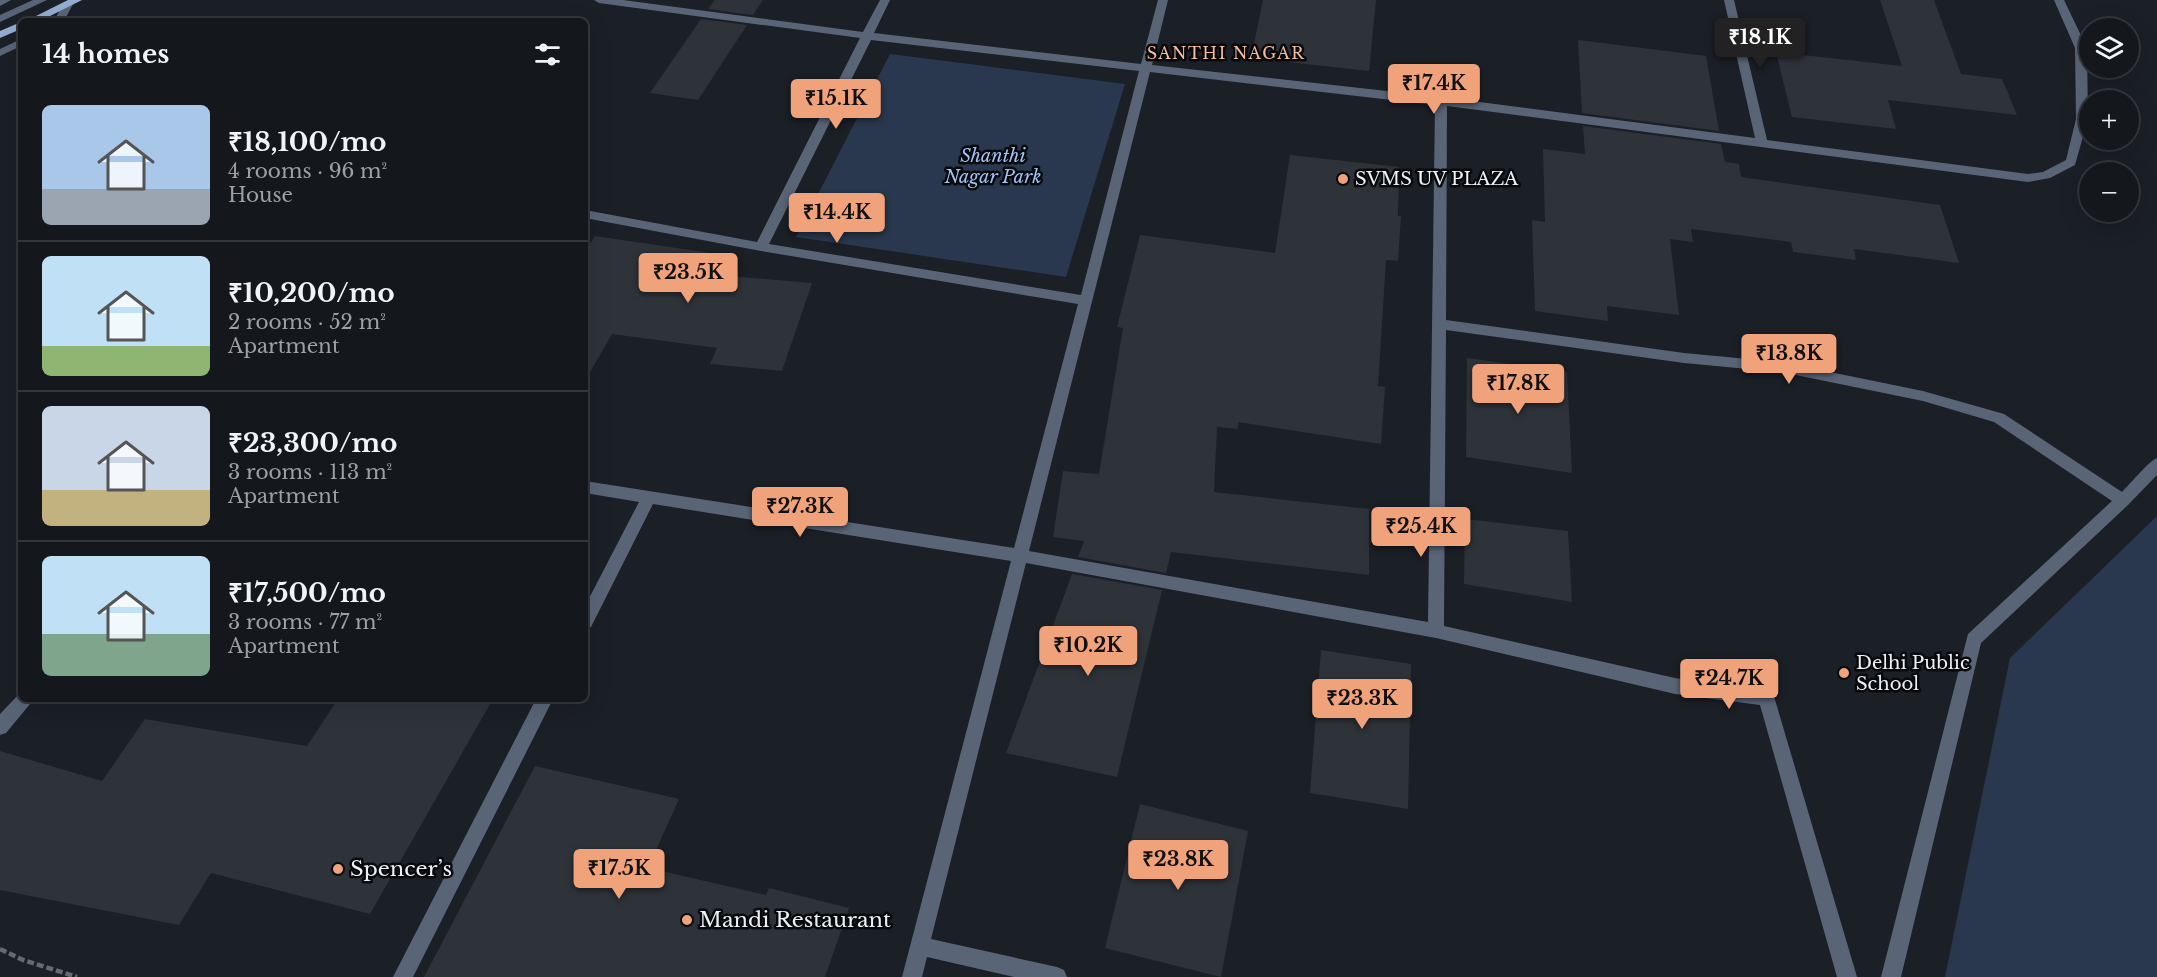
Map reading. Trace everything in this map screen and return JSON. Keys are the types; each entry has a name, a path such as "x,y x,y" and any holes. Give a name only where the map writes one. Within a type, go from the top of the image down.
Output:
{"main road":[{"path":"37,18 72,2"},
{"path":"3,33 18,26"}],"street":[{"path":"0,3 6,0"},
{"path":"0,19 42,0"},
{"path":"599,0 867,36 1440,101 2012,178 2046,175 2071,162 2082,119 2081,48 2059,0"},
{"path":"761,247 885,0"},
{"path":"912,977 1162,0"},
{"path":"1729,0 1762,144"},
{"path":"61,18 72,2"},
{"path":"0,53 18,44"},
{"path":"1437,631 1440,101"},
{"path":"588,215 761,247 1085,300"},
{"path":"1439,324 1684,358 1781,367 1923,396 1999,418 2123,501"},
{"path":"1891,977 1974,639 2123,501 2146,479 2157,464"},
{"path":"588,487 1021,556 1437,631 1675,687 1767,698 1847,977"},
{"path":"588,616 649,497"},
{"path":"0,727 21,702"},
{"path":"403,977 543,702"},
{"path":"920,946 1057,977"}],"path":[{"path":"0,949 22,960 77,977"}],"green space":[{"name":"Shanthi Nagar Park","path":"890,54 1125,84 1066,277 796,237"},
{"path":"2157,516 2157,977 1945,977 2010,658"}],"building":[{"path":"715,0 763,0 753,15 708,9"},
{"path":"1263,0 1376,0 1369,71 1251,58"},
{"path":"1880,0 1934,0 1961,74 2002,79 2017,115 1888,100 1896,129 1792,117 1776,52 1902,66"},
{"path":"701,19 747,25 698,100 650,93"},
{"path":"1578,40 1706,56 1719,131 1582,113"},
{"path":"1583,126 1721,144 1725,162 1739,164 1741,177 1940,205 1959,263 1854,249 1856,260 1793,252 1791,242 1691,229 1693,242 1670,239 1679,315 1607,306 1608,321 1535,311 1532,220 1545,222 1543,149 1585,154"},
{"path":"1290,155 1399,167 1398,216 1401,216 1398,261 1386,260 1378,386 1385,387 1381,444 1238,422 1238,429 1217,427 1214,492 1369,509 1369,575 1171,552 1166,573 1078,557 1084,541 1053,537 1063,471 1099,474 1123,328 1117,327 1140,235 1275,253"},
{"path":"595,236 738,257 728,276 812,283 782,371 710,364 717,348 612,334 588,376 588,247"},
{"path":"1467,358 1567,372 1572,473 1466,457"},
{"path":"1465,519 1568,531 1572,602 1464,584"},
{"path":"1072,574 1162,590 1117,777 1006,753"},
{"path":"1321,650 1411,664 1408,809 1310,793"},
{"path":"336,702 491,702 370,914 211,873 179,925 0,890 0,751 102,781 145,719 307,746"},
{"path":"535,766 679,799 648,868 766,895 769,888 849,908 825,977 424,977"},
{"path":"1140,804 1248,831 1221,977 1105,948"}],"place":[{"name":"SVMS UV PLAZA","path":"1343,179"},
{"name":"Delhi Public School","path":"1844,673"},
{"name":"Spencer’s","path":"338,869"},
{"name":"Mandi Restaurant","path":"687,920"}],"district":[{"name":"SANTHI NAGAR","path":"1226,53"}]}
